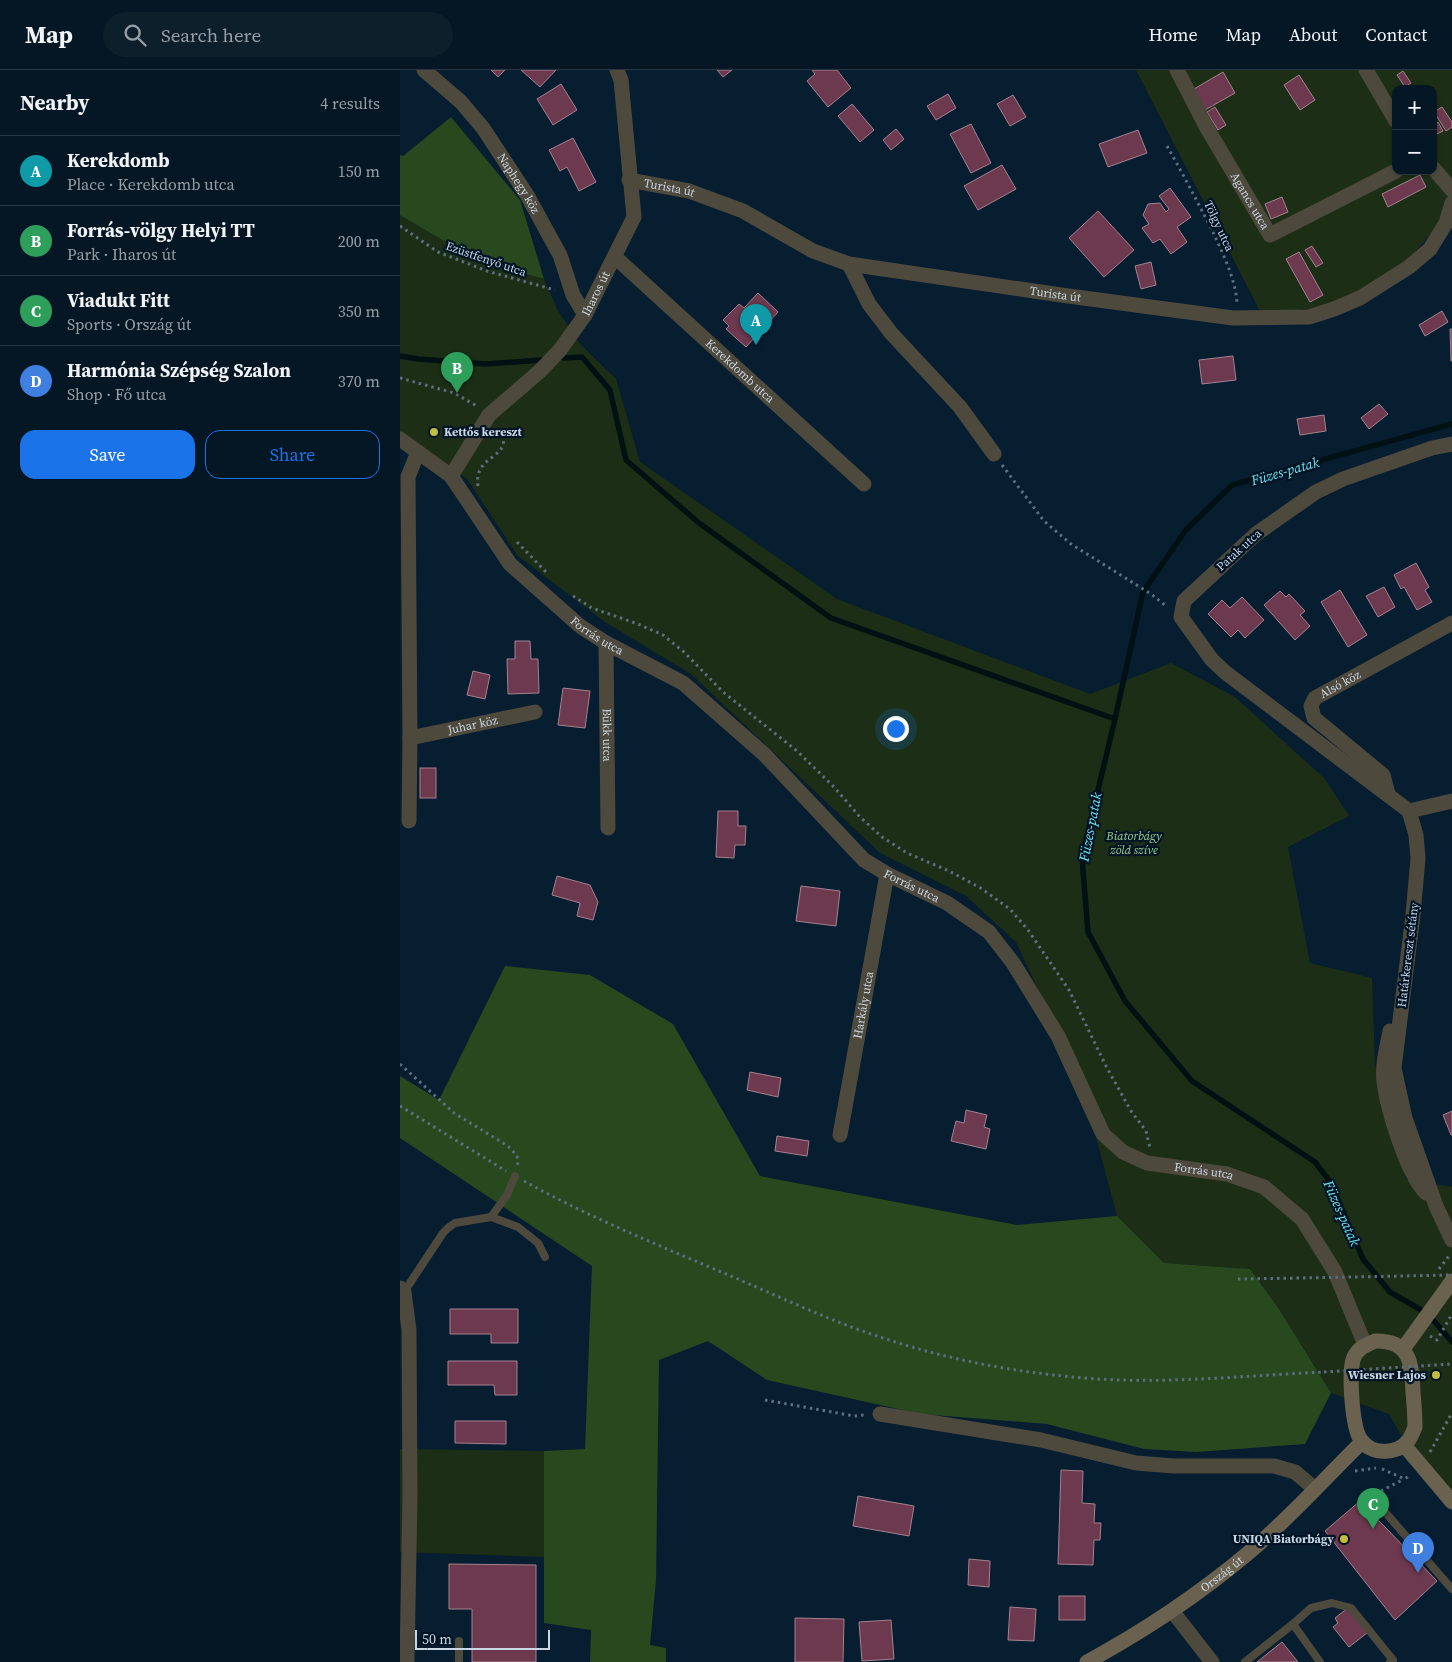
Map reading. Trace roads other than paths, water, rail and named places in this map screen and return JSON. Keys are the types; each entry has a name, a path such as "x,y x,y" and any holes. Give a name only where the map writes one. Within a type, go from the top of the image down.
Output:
{"main road":[{"path":"1403,1349 1452,1281"},
{"path":"1375,1341 1387,1341 1403,1349 1408,1356 1411,1366 1415,1427 1412,1435 1404,1445 1394,1450 1372,1450 1362,1442 1355,1427 1351,1370 1353,1359 1357,1351 1375,1341"},
{"name":"Ország út","path":"1087,1662 1173,1612 1248,1553 1295,1510 1314,1488 1362,1442"},
{"path":"1404,1445 1452,1502"}],"street":[{"name":"Naphegy köz","path":"424,70 461,102 483,128 527,195 560,255 573,295 585,315"},
{"name":"Iharos út","path":"451,476 489,415 540,371 560,350 585,315 634,217 621,80 617,70"},
{"name":"Agancs utca","path":"1177,70 1207,128 1270,235 1392,173"},
{"path":"1366,70 1392,114"},
{"path":"1437,173 1452,190"},
{"name":"Turista út","path":"629,180 689,191 743,211 813,251 849,264 1233,318 1309,317 1360,298 1409,267 1430,249 1446,223 1452,204"},
{"name":"Kerekdomb utca","path":"614,257 864,484"},
{"path":"849,264 869,304 891,333 960,407 994,454"},
{"name":"Forrás utca","path":"400,438 451,476 510,564 580,626 606,643 683,683 764,754 864,860 886,874 947,903 989,932 1013,963 1058,1036 1103,1134 1123,1152 1147,1163 1227,1174 1264,1187 1302,1219 1335,1272 1365,1345"},
{"name":"Patak utca","path":"1388,794 1226,673 1212,660 1181,616 1184,601 1256,534 1316,492 1343,479 1432,448 1452,444"},
{"path":"409,821 408,477 418,452"},
{"name":"Alsó köz","path":"1388,794 1383,775 1314,718 1311,706 1315,698 1452,623"},
{"name":"Bükk utca","path":"606,643 608,828"},
{"name":"Juhar köz","path":"410,738 535,712"},
{"path":"1388,794 1409,811 1452,801"},
{"name":"Határkereszt sétány","path":"1409,811 1416,835 1418,858 1394,1068 1405,1118 1435,1201 1452,1240"},
{"name":"Harkály utca","path":"840,1135 886,874"},
{"path":"402,1292 409,1330 404,1602 407,1662"},
{"path":"880,1414 1041,1440 1136,1463 1174,1466 1274,1466 1294,1472 1314,1488"},
{"path":"1173,1612 1212,1662"}],"lane":[{"path":"491,1217 507,1195 515,1176"},
{"path":"402,1292 443,1233 455,1223 491,1217 518,1227 538,1242 545,1257"},
{"path":"1371,1496 1452,1589"},
{"path":"1245,1662 1311,1608 1332,1603 1351,1608 1393,1661"},
{"path":"1293,1624 1320,1662"},
{"path":"459,1641 459,1662"}],"waterway":[{"path":"400,356 486,364 541,360"},
{"path":"564,358 582,357 610,390 626,460 699,523 831,618 1115,719"},
{"name":"Füzes-patak","path":"1452,424 1232,485 1185,531 1143,592 1082,857 1088,932 1125,1001 1192,1081 1315,1162 1331,1183 1363,1259 1390,1292 1428,1314 1452,1342"}],"place":[{"name":"Kerekdomb","path":"756,345"},
{"name":"Forrás-völgy Helyi TT","path":"457,393"},
{"name":"Kettős kereszt","path":"434,432"},
{"name":"Wiesner Lajos","path":"1436,1375"},
{"name":"Viadukt Fitt","path":"1373,1529"},
{"name":"UNIQA Biatorbágy","path":"1344,1539"},
{"name":"Harmónia Szépség Szalon","path":"1418,1573"}],"park label":[{"name":"Biatorbágy zöld szíve","path":"1134,843"}]}
